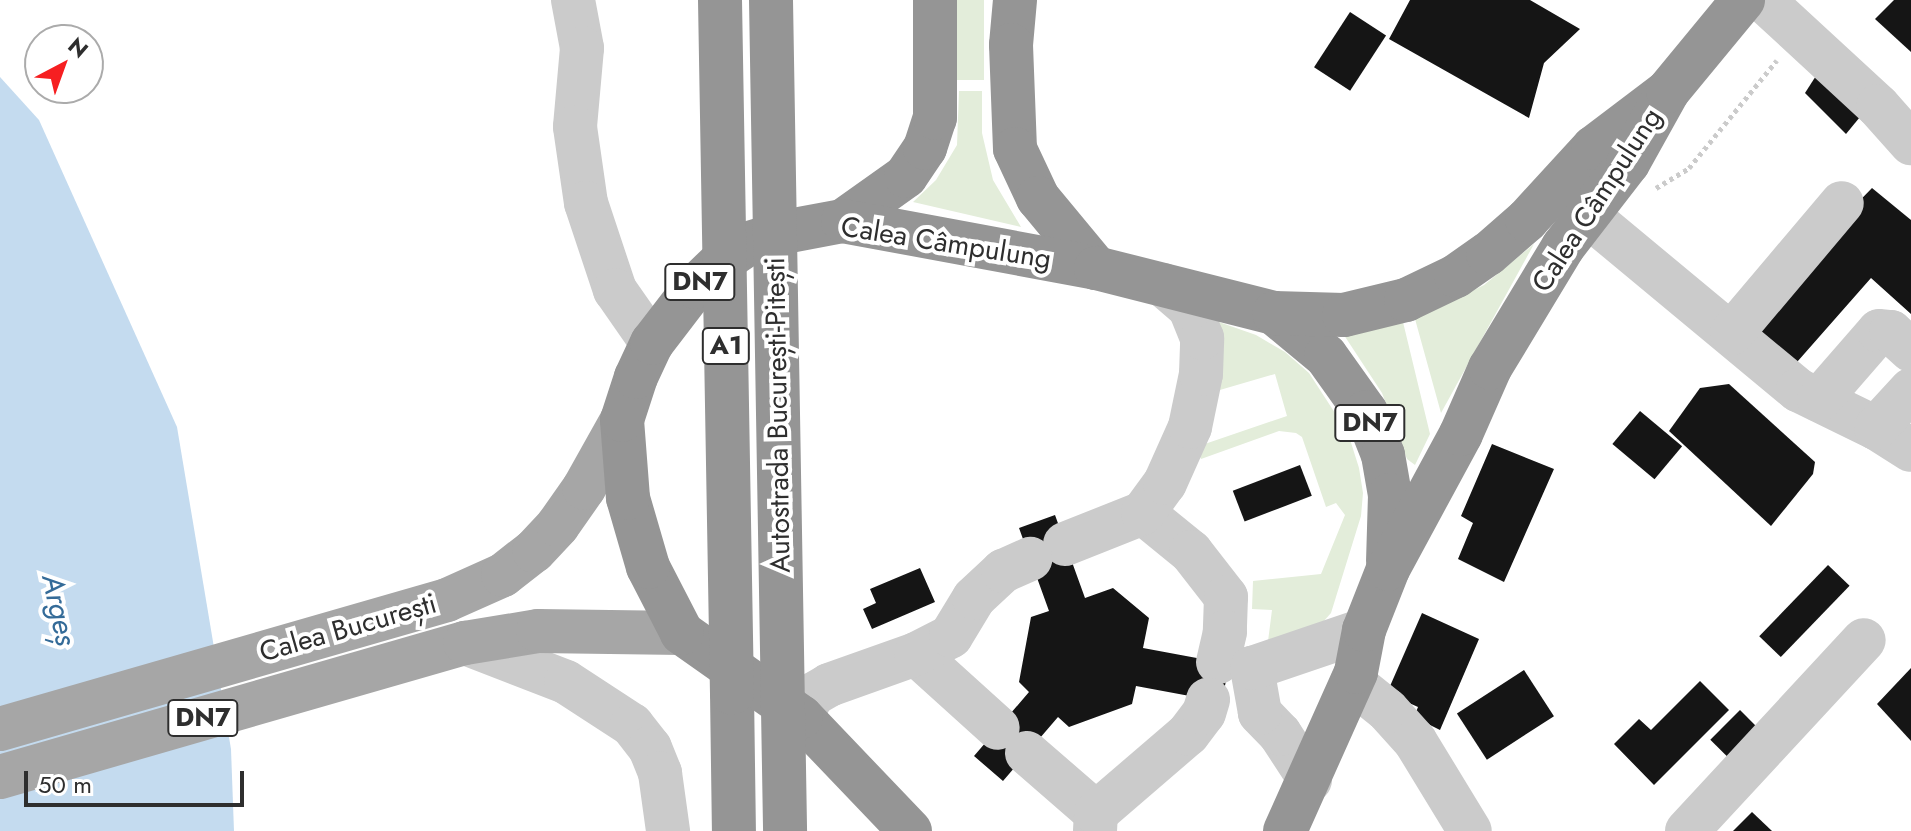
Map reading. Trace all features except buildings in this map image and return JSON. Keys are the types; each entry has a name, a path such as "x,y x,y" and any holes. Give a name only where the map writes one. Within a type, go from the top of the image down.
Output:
{"highway":[{"name":"Autostrada București-Pitești","path":"720,0 734,831"},
{"name":"Autostrada București-Pitești","path":"771,0 785,831"},
{"path":"843,221 906,176 925,148 935,118 935,0"},
{"path":"1004,0 1011,45 1015,149 1026,178 1069,238 1096,268"},
{"path":"1011,45 1015,0"},
{"name":"Calea Câmpulung","path":"910,831 801,717 682,633 648,567 632,512 622,420 636,377 652,343 695,287 721,262 749,243 789,231 843,221 1096,268 1274,313 1344,315 1406,300 1456,276 1527,220 1593,148 1668,91 1747,8"},
{"name":"Calea Câmpulung","path":"1285,831 1352,682 1364,630 1388,569 1461,434 1490,368 1598,224 1668,91"},
{"name":"DN7","path":"1274,313 1326,356 1366,412 1383,455 1390,495 1388,569"}],"main road":[{"name":"Calea București","path":"0,729 447,600 489,581 534,551 584,488 622,420"},
{"name":"Calea București","path":"0,777 465,643 538,631 682,633"}],"street":[{"path":"573,0 578,7 582,48 575,127 586,203 615,290 652,343"},
{"path":"1747,8 1878,106 1911,143"},
{"path":"1732,333 1842,203"},
{"path":"1598,224 1798,390 1894,439 1911,390"},
{"path":"801,717 812,695 829,685 916,654 951,636 974,598 1003,571 1143,513 1165,483 1190,427 1201,374 1202,338 1190,308 1164,285"},
{"path":"1819,400 1879,331 1891,332 1911,350"},
{"path":"916,654 1013,741 1096,822 1188,734 1204,713 1224,673 1226,597 1191,552 1143,513"},
{"path":"1224,673 1364,630"},
{"path":"1687,831 1864,640"},
{"path":"465,643 566,682 632,725 650,748 660,773 668,831"},
{"path":"1224,673 1280,734 1310,780"},
{"path":"1352,682 1387,710 1415,741 1470,831"}],"path":[{"path":"1598,224 1689,168 1776,65 1781,40 1747,8"}],"green space":[{"path":"955,0 984,0 984,80 955,80"},
{"path":"959,91 982,91 982,133 993,180 1021,227 913,202 936,180 957,145"},
{"path":"1534,244 1441,413 1415,319 1484,285"},
{"path":"1199,315 1256,335 1285,352 1309,373 1348,433 1359,468 1363,493 1361,516 1331,613 1315,631 1267,649 1272,610 1252,609 1253,581 1321,574 1345,515 1336,503 1326,507 1302,437 1296,433 1279,431 1201,459 1196,447 1287,416 1275,374 1213,392"},
{"path":"1403,322 1430,434 1415,465 1407,459 1382,393 1340,329"}],"water":[{"name":"Argeș","path":"0,77 39,120 177,427 231,749 234,831 0,831"}]}
